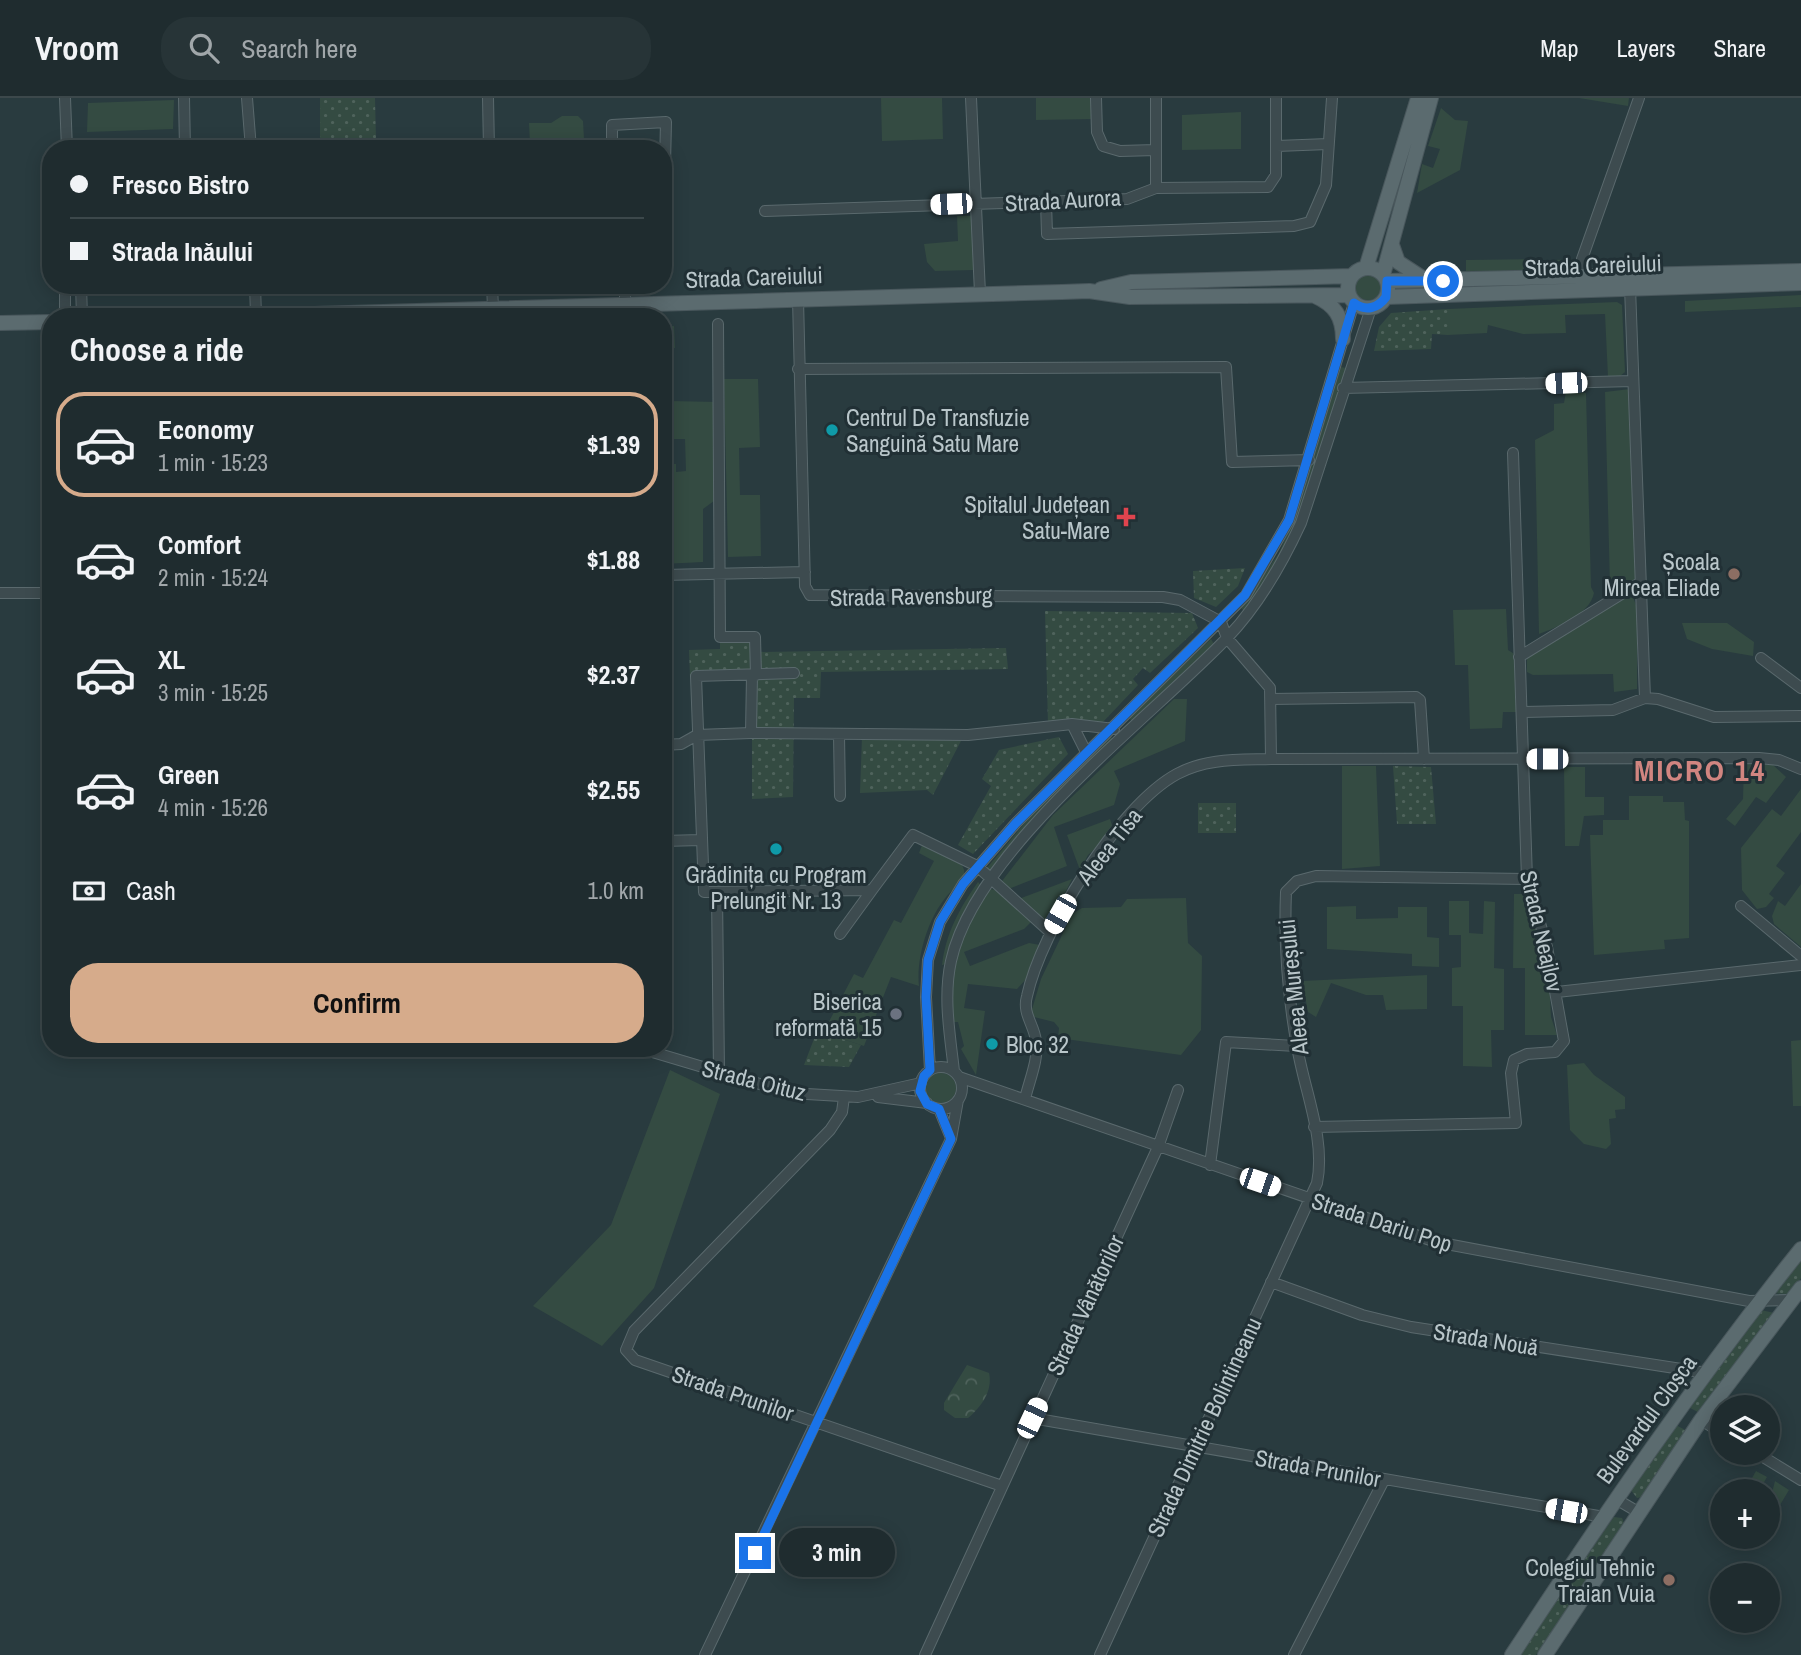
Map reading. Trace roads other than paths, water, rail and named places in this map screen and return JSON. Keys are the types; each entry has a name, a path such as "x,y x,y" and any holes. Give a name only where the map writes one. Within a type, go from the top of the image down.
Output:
{"main road":[{"path":"1418,98 1366,268 1352,275 1351,299 1371,308 1386,297 1385,278 1392,244 1431,98"},
{"path":"1392,244 1395,257 1402,267 1427,281"},
{"path":"1366,268 1385,278"},
{"name":"Strada Careiului","path":"1385,278 1427,281 1801,271"},
{"name":"Strada Careiului","path":"1089,291 1131,282 1352,275"},
{"name":"Strada Careiului","path":"1386,297 1801,283"},
{"name":"Strada Careiului","path":"493,308 1089,291 1130,297 1310,294 1351,299"},
{"path":"1310,294 1326,301 1338,313 1343,339"},
{"path":"0,323 42,321"},
{"name":"Bulevardul Cloșca","path":"1512,1655 1616,1499 1759,1301 1801,1250"},
{"name":"Bulevardul Cloșca","path":"1545,1655 1701,1420 1796,1294"}],"street":[{"path":"65,98 66,140"},
{"path":"184,98 185,140"},
{"path":"247,98 250,140"},
{"path":"488,98 489,140"},
{"path":"971,98 978,204 980,293"},
{"path":"1096,98 1097,132 1103,146 1109,150 1120,151 1156,150"},
{"path":"1156,98 1156,188"},
{"name":"Strada Aurora","path":"765,211 1127,199 1156,188 1269,187 1276,175 1276,98"},
{"path":"1046,202 1047,234 1294,226 1310,222 1326,185 1332,98"},
{"path":"1581,276 1582,259 1639,98"},
{"path":"612,140 612,125 666,122 666,140"},
{"path":"1277,145 1328,144"},
{"path":"1630,287 1645,698"},
{"path":"492,294 493,308"},
{"path":"625,294 625,304"},
{"name":"Strada Ravensburg","path":"799,299 805,572 807,591 815,598 985,594 1163,597 1180,600 1221,622"},
{"path":"960,1096 954,1105 939,1109 927,1104 922,1098 921,1083 930,1070 926,997 928,960 940,922 977,866 1086,752 1221,622 1245,595 1289,520 1343,339 1351,299"},
{"path":"705,1655 951,1139 960,1096 947,996 951,960 960,931 991,881 1023,840 1122,736 1227,638 1253,607 1289,550 1301,523 1371,308"},
{"path":"718,324 720,637 755,637 751,733"},
{"path":"799,369 1226,367 1232,462 1309,460"},
{"path":"1343,388 1633,381"},
{"name":"Strada Neajlov","path":"1314,1127 1516,1123 1511,1073 1514,1060 1527,1054 1555,1052 1564,1041 1557,992 1527,879 1513,453"},
{"path":"672,575 805,572"},
{"path":"1519,657 1641,582"},
{"path":"0,593 42,593"},
{"path":"1221,622 1227,638 1270,688 1271,759"},
{"path":"1761,657 1801,688"},
{"path":"794,673 696,676 704,892 873,890"},
{"path":"1271,699 1416,697 1420,700 1424,759"},
{"path":"1522,712 1614,710 1645,698 1670,701 1714,717 1801,716"},
{"path":"672,744 681,744 697,735 968,735 1072,724 1112,727 1122,736"},
{"path":"1072,724 1086,752"},
{"path":"839,735 841,796"},
{"name":"Aleea Tisa","path":"1025,1099 1037,1052 1025,1005 1050,932 1093,859 1153,791 1177,774 1201,765 1271,759 1759,758 1779,760 1801,769"},
{"path":"840,934 913,835 977,866 1050,932"},
{"path":"672,841 701,840"},
{"name":"Aleea Mureșului","path":"1310,1199 1320,1170 1314,1127 1296,1046 1285,913 1286,892 1297,881 1316,876 1527,879"},
{"path":"718,893 719,1073"},
{"path":"1741,906 1801,956"},
{"path":"1557,992 1801,965"},
{"path":"1210,1166 1226,1042 1296,1046"},
{"name":"Strada Oituz","path":"668,1057 790,1093 872,1096 927,1104"},
{"path":"930,1070 946,1068 957,1074"},
{"name":"Strada Dariu Pop","path":"957,1074 985,1088 1025,1099 1210,1166 1418,1236 1470,1250 1759,1301 1796,1294"},
{"name":"Strada Oituz","path":"872,1096 921,1083"},
{"name":"Strada Dariu Pop","path":"960,1096 985,1088"},
{"name":"Strada Vânătorilor","path":"925,1655 1158,1147 1178,1090"},
{"name":"Strada Prunilor","path":"844,1097 842,1112 831,1130 634,1331 626,1350 635,1360 1002,1486"},
{"path":"939,1109 951,1139"},
{"name":"Strada Dimitrie Bolintineanu","path":"1100,1655 1310,1199"},
{"name":"Strada Nouă","path":"1271,1282 1362,1315 1400,1325 1707,1373"},
{"name":"Strada Prunilor","path":"1032,1418 1604,1517"},
{"path":"1701,1420 1710,1426"},
{"path":"1776,1465 1801,1480"},
{"path":"1294,1655 1384,1480"},
{"path":"1616,1499 1638,1512"}],"place":[{"name":"Centrul De Transfuzie Sanguină Satu Mare","path":"832,430"},
{"name":"Spitalul Județean Satu-Mare","path":"1126,517"},
{"name":"Școala Mircea Eliade","path":"1734,574"},
{"name":"Grădinița cu Program Prelungit Nr. 13","path":"776,849"},
{"name":"Biserica reformată 15","path":"896,1014"},
{"name":"Bloc 32","path":"992,1044"},
{"name":"Colegiul Tehnic Traian Vuia","path":"1669,1580"}],"district":[{"name":"MICRO 14","path":"1700,770"}]}
